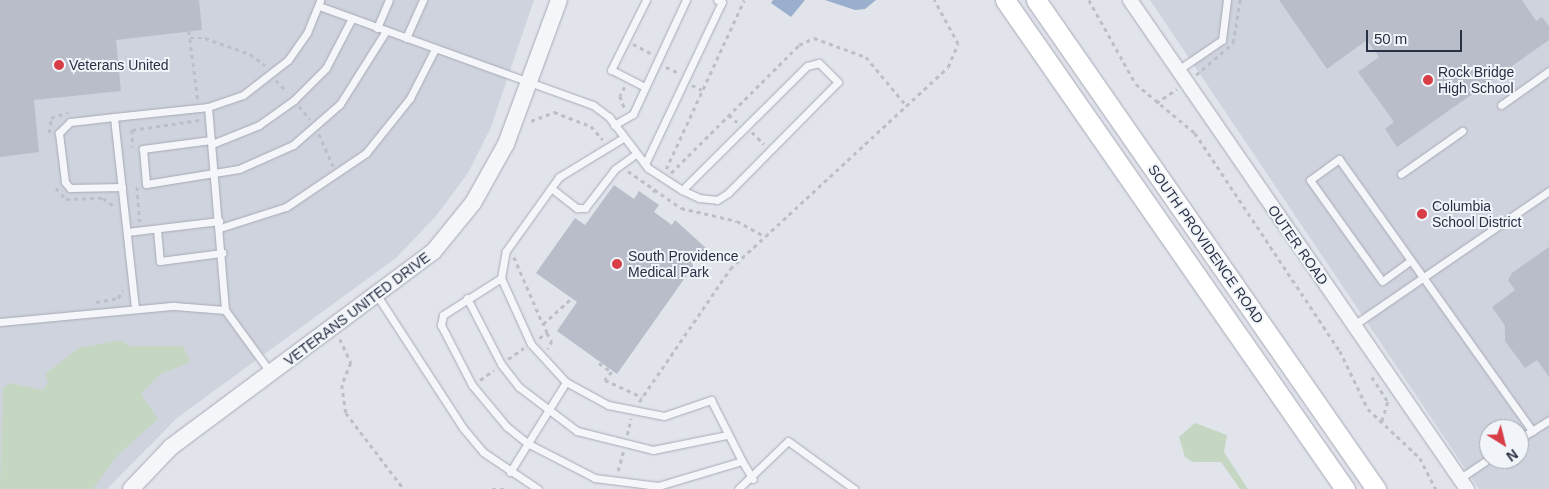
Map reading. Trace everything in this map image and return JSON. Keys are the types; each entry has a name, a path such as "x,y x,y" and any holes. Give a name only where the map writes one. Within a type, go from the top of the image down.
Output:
{"main road":[{"name":"SOUTH PROVIDENCE ROAD","path":"1005,0 1345,489"},
{"name":"SOUTH PROVIDENCE ROAD","path":"1036,0 1376,489"}],"street":[{"name":"VETERANS UNITED DRIVE","path":"131,489 171,447 378,297 433,252 473,203 506,144 527,82 559,0"},
{"name":"OUTER ROAD","path":"1130,0 1463,484"}],"lane":[{"path":"377,28 389,0"},
{"path":"406,38 423,0"},
{"path":"645,87 611,70 646,0"},
{"path":"614,125 629,116 645,87 686,0"},
{"path":"645,164 722,2 717,0"},
{"path":"1178,70 1222,40 1227,0"},
{"path":"122,187 70,188 60,143 62,126 70,122 208,108 243,95 288,60 319,3 377,28 593,106 614,125 636,154 661,178 682,190 717,200 728,193 838,82 819,63 807,66 682,190"},
{"path":"352,18 326,68 294,100 259,125 211,142 143,149 146,184 215,175 265,160 317,127 359,79 386,31"},
{"path":"127,232 220,224 286,206 340,174 366,153 410,98 435,49"},
{"path":"1501,105 1549,71"},
{"path":"208,108 220,224 225,310 272,373"},
{"path":"114,117 135,308"},
{"path":"1401,174 1462,131"},
{"path":"623,138 571,168 551,188 506,251 500,278 531,344 566,382 608,405 664,416 711,400 727,435 753,479"},
{"path":"551,188 577,208 585,208 615,170 636,154"},
{"path":"1410,261 1382,281 1310,180 1339,159 1532,431"},
{"path":"1354,325 1549,191"},
{"path":"157,228 160,261 222,253"},
{"path":"500,278 467,298 443,316 441,325 488,406 526,444 594,478 658,486 742,462"},
{"path":"378,297 463,428 483,452 510,472 538,489"},
{"path":"467,298 501,364 546,410 577,430 653,450 727,435"},
{"path":"0,322 135,308 225,310"},
{"path":"510,472 546,410 566,382"},
{"path":"1529,433 1549,420"},
{"path":"738,489 753,479 788,441 854,489"},
{"path":"1463,484 1479,469"}],"path":[{"path":"661,178 744,0"},
{"path":"617,480 634,410 730,269 948,67 958,44 934,0"},
{"path":"1089,0 1136,84 1195,133 1340,351 1368,409 1420,458 1436,489"},
{"path":"132,130 198,122 198,99 189,31"},
{"path":"190,38 205,38 250,54 267,67"},
{"path":"262,71 273,62"},
{"path":"629,79 620,96 629,116"},
{"path":"188,100 206,98"},
{"path":"49,136 51,118 58,112 76,111"},
{"path":"649,154 666,168"},
{"path":"54,179 66,199 109,200 115,212"},
{"path":"519,249 514,256 543,324"},
{"path":"94,302 118,298 122,282"},
{"path":"333,330 350,353 342,385 346,413 404,489"},
{"path":"599,363 612,372 605,380 642,397"},
{"path":"492,489 506,489"}],"shaded area":[{"path":"0,0 534,0 491,127 468,173 436,216 396,258 177,418 107,489 0,489"},
{"name":"Columbia School District","path":"1150,0 1549,0 1549,489 1479,489"}],"green space":[{"path":"120,340 130,346 183,346 190,362 159,375 141,394 158,419 118,455 93,489 0,489 3,388 10,383 43,390 48,382 45,374 79,348"},
{"path":"1195,423 1227,435 1224,452 1248,489 1240,489 1221,462 1193,462 1185,457 1179,437"}],"water":[{"path":"773,0 805,0 791,17 771,3"},
{"path":"825,0 876,0 865,9 855,10"}],"building":[{"name":"Veterans United","path":"0,0 199,0 202,30 116,40 121,91 34,100 39,152 0,157"},
{"name":"Rock Bridge High School","path":"1279,0 1522,0 1536,21 1542,17 1549,26 1549,40 1397,147 1385,129 1394,122 1358,72 1379,57 1367,40 1327,69"},
{"path":"614,185 634,199 639,191 659,205 654,212 672,225 675,220 706,248 617,374 557,331 577,302 536,273 575,218 585,225"},
{"path":"1549,247 1549,377 1537,360 1525,368 1505,341 1505,326 1492,307 1515,290 1508,280 1512,273"}],"place":[{"name":"Veterans United","path":"59,65"},
{"name":"Rock Bridge High School","path":"1428,80"},
{"name":"Columbia School District","path":"1422,214"},
{"name":"South Providence Medical Park","path":"617,264"}]}
